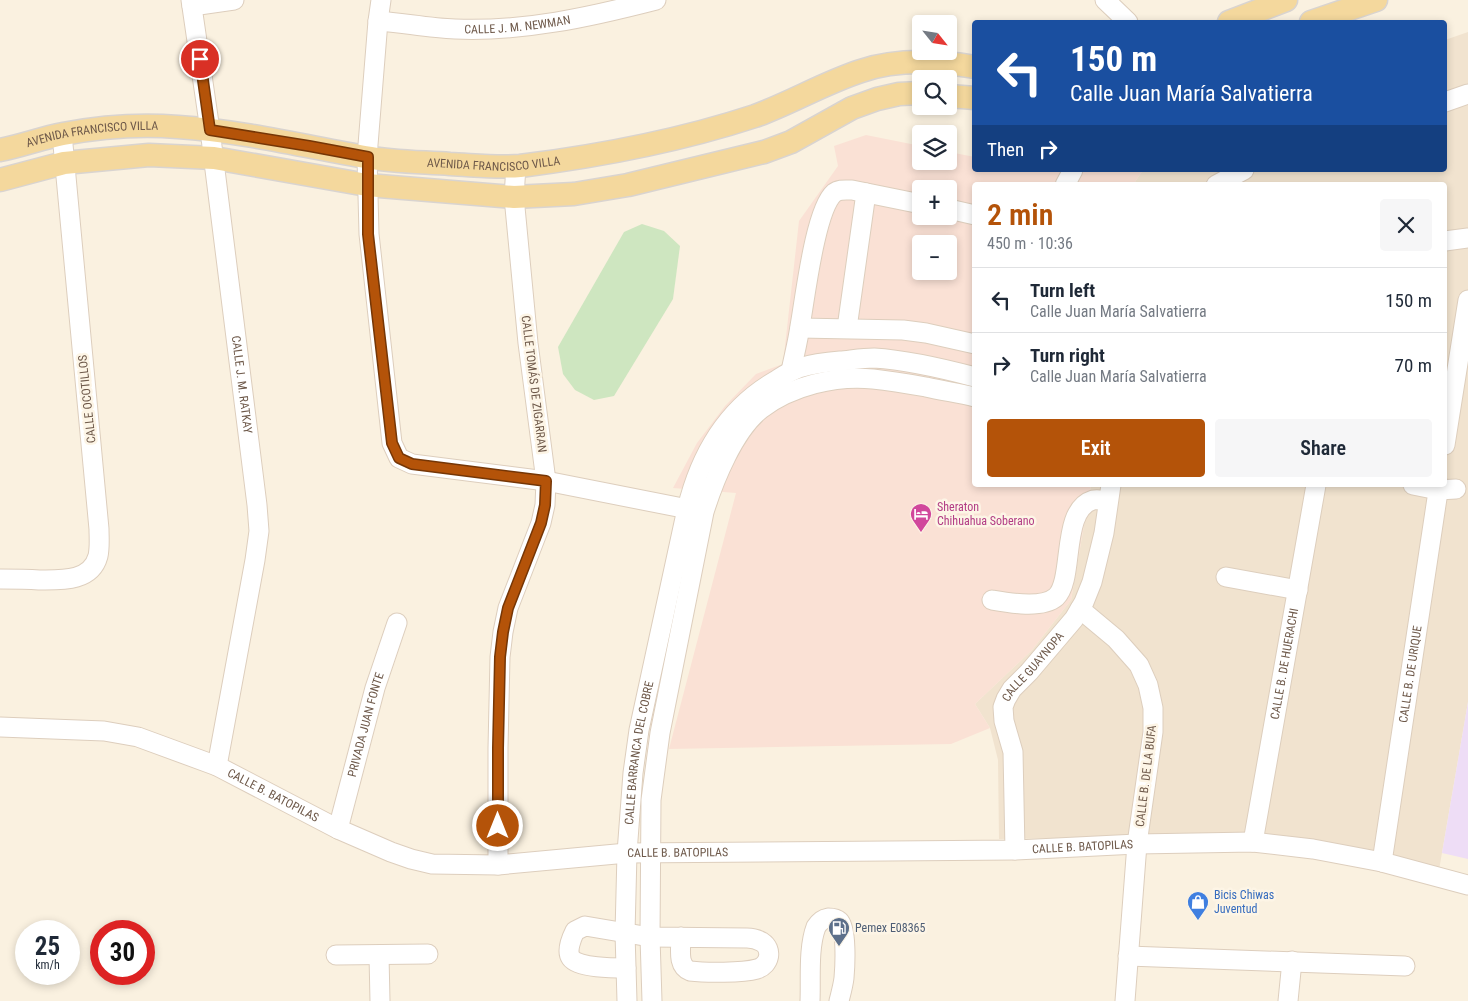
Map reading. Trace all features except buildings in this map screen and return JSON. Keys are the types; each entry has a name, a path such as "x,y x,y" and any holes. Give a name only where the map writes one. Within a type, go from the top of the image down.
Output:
{"main road":[{"path":"1235,20 1286,0"},
{"path":"1317,20 1376,0"},
{"name":"AVENIDA FRANCISCO VILLA","path":"0,150 62,134 123,126 175,126 210,130 368,157 416,162 516,166 628,150 706,130 777,108 816,89 863,70 912,63 955,64 972,67"},
{"name":"AVENIDA FRANCISCO VILLA","path":"0,180 64,163 150,155 214,158 367,185 514,197 574,194 628,185 764,152 790,142 852,108 877,99 912,93"},
{"path":"957,97 972,98"}],"street":[{"path":"191,3 234,0"},
{"path":"381,0 368,157 368,234 392,443 399,458 412,464 546,481 695,510 696,476 716,437 740,419 796,390 831,381 872,379 972,396"},
{"name":"CALLE J. M. NEWMAN","path":"378,21 454,29 486,29 574,19 656,0"},
{"path":"1105,0 1126,20"},
{"name":"CALLE J. M. RATKAY","path":"191,3 214,158 259,531 217,766"},
{"path":"1447,101 1468,94"},
{"name":"CALLE OCOTILLOS","path":"0,579 72,579 92,568 98,557 98,519 62,134"},
{"name":"CALLE TOMÁS DE ZIGARRAN","path":"498,865 498,748 500,657 503,632 508,608 541,523 545,505 546,481 528,343 514,197 516,166"},
{"path":"1222,182 1240,172"},
{"path":"792,372 810,267 821,220 826,204 832,195 836,191 852,190 912,202"},
{"path":"847,328 866,193"},
{"path":"957,212 972,214"},
{"path":"1447,241 1468,238"},
{"path":"1447,432 1468,300"},
{"path":"800,328 903,330 972,343"},
{"path":"872,379 879,329"},
{"path":"740,419 746,400 760,389 792,372 822,363 874,358 950,370 972,376"},
{"name":"CALLE B. DE HUERACHI","path":"1253,842 1316,487"},
{"name":"CALLE B. DE URIQUE","path":"1382,862 1449,488"},
{"path":"992,600 1032,604 1042,603 1057,596 1064,580 1074,523 1080,512 1092,500 1099,500 1110,493"},
{"path":"1080,609 1092,582 1104,533 1110,493"},
{"name":"CALLE BARRANCA DEL COBRE","path":"627,1001 625,933 627,853 633,773 639,730 695,510"},
{"name":"CALLE BARRANCA DEL COBRE","path":"652,1001 650,937 651,800 695,510"},
{"path":"1226,577 1298,590"},
{"name":"CALLE B. DE LA BUFA","path":"1080,609 1116,639 1139,665 1148,685 1153,708 1153,732 1137,844 1125,1001"},
{"name":"CALLE GUAYNOPA","path":"1015,850 1013,752 1004,721 1003,707 1012,688 1029,672 1074,619 1080,609"},
{"name":"PRIVADA JUAN FONTE","path":"338,828 374,688 397,623"},
{"name":"CALLE B. BATOPILAS","path":"0,726 104,731 138,737 217,766 338,828 411,860 439,865 498,865 627,853 1015,850 1137,844 1253,842 1313,849 1382,862 1468,885"},
{"path":"639,730 660,733"},
{"path":"810,1001 813,939 820,922 830,918 840,922 844,932 844,977 839,1001"},
{"path":"626,968 594,966 573,960 570,951 575,931 582,926 598,927 650,937 681,937"},
{"path":"336,955 428,954"},
{"path":"380,956 380,1001"},
{"path":"1128,956 1405,966"},
{"path":"1288,1001 1292,961"}],"shaded area":[{"path":"1468,32 1468,702 1439,870 1231,837 999,839 998,760 990,728 975,704 1032,650 1071,600 1091,487 1447,487 1447,182 1135,182 1142,172 1447,172 1447,39"},
{"path":"866,135 912,144 912,170 957,170 957,154 972,156 972,172 1142,172 1135,182 972,182 972,487 1091,487 1071,600 1032,650 975,704 990,728 951,744 669,749 736,493 673,488 697,443 725,406 756,374 783,364 799,221 838,166 834,146"},
{"path":"1468,702 1468,859 1442,853"}],"green space":[{"path":"642,224 664,231 680,246 673,299 614,396 594,400 575,390 563,374 558,347 624,232"}],"place":[{"name":"Sheraton Chihuahua Soberano","path":"921,533"},
{"name":"Bicis Chiwas Juventud","path":"1198,921"},
{"name":"Pemex E08365","path":"839,947"}],"route":[{"path":"200,59 210,130 368,157 368,234 392,443 399,458 412,464 546,481 545,505 541,523 508,608 503,632 500,657 498,826"}]}
